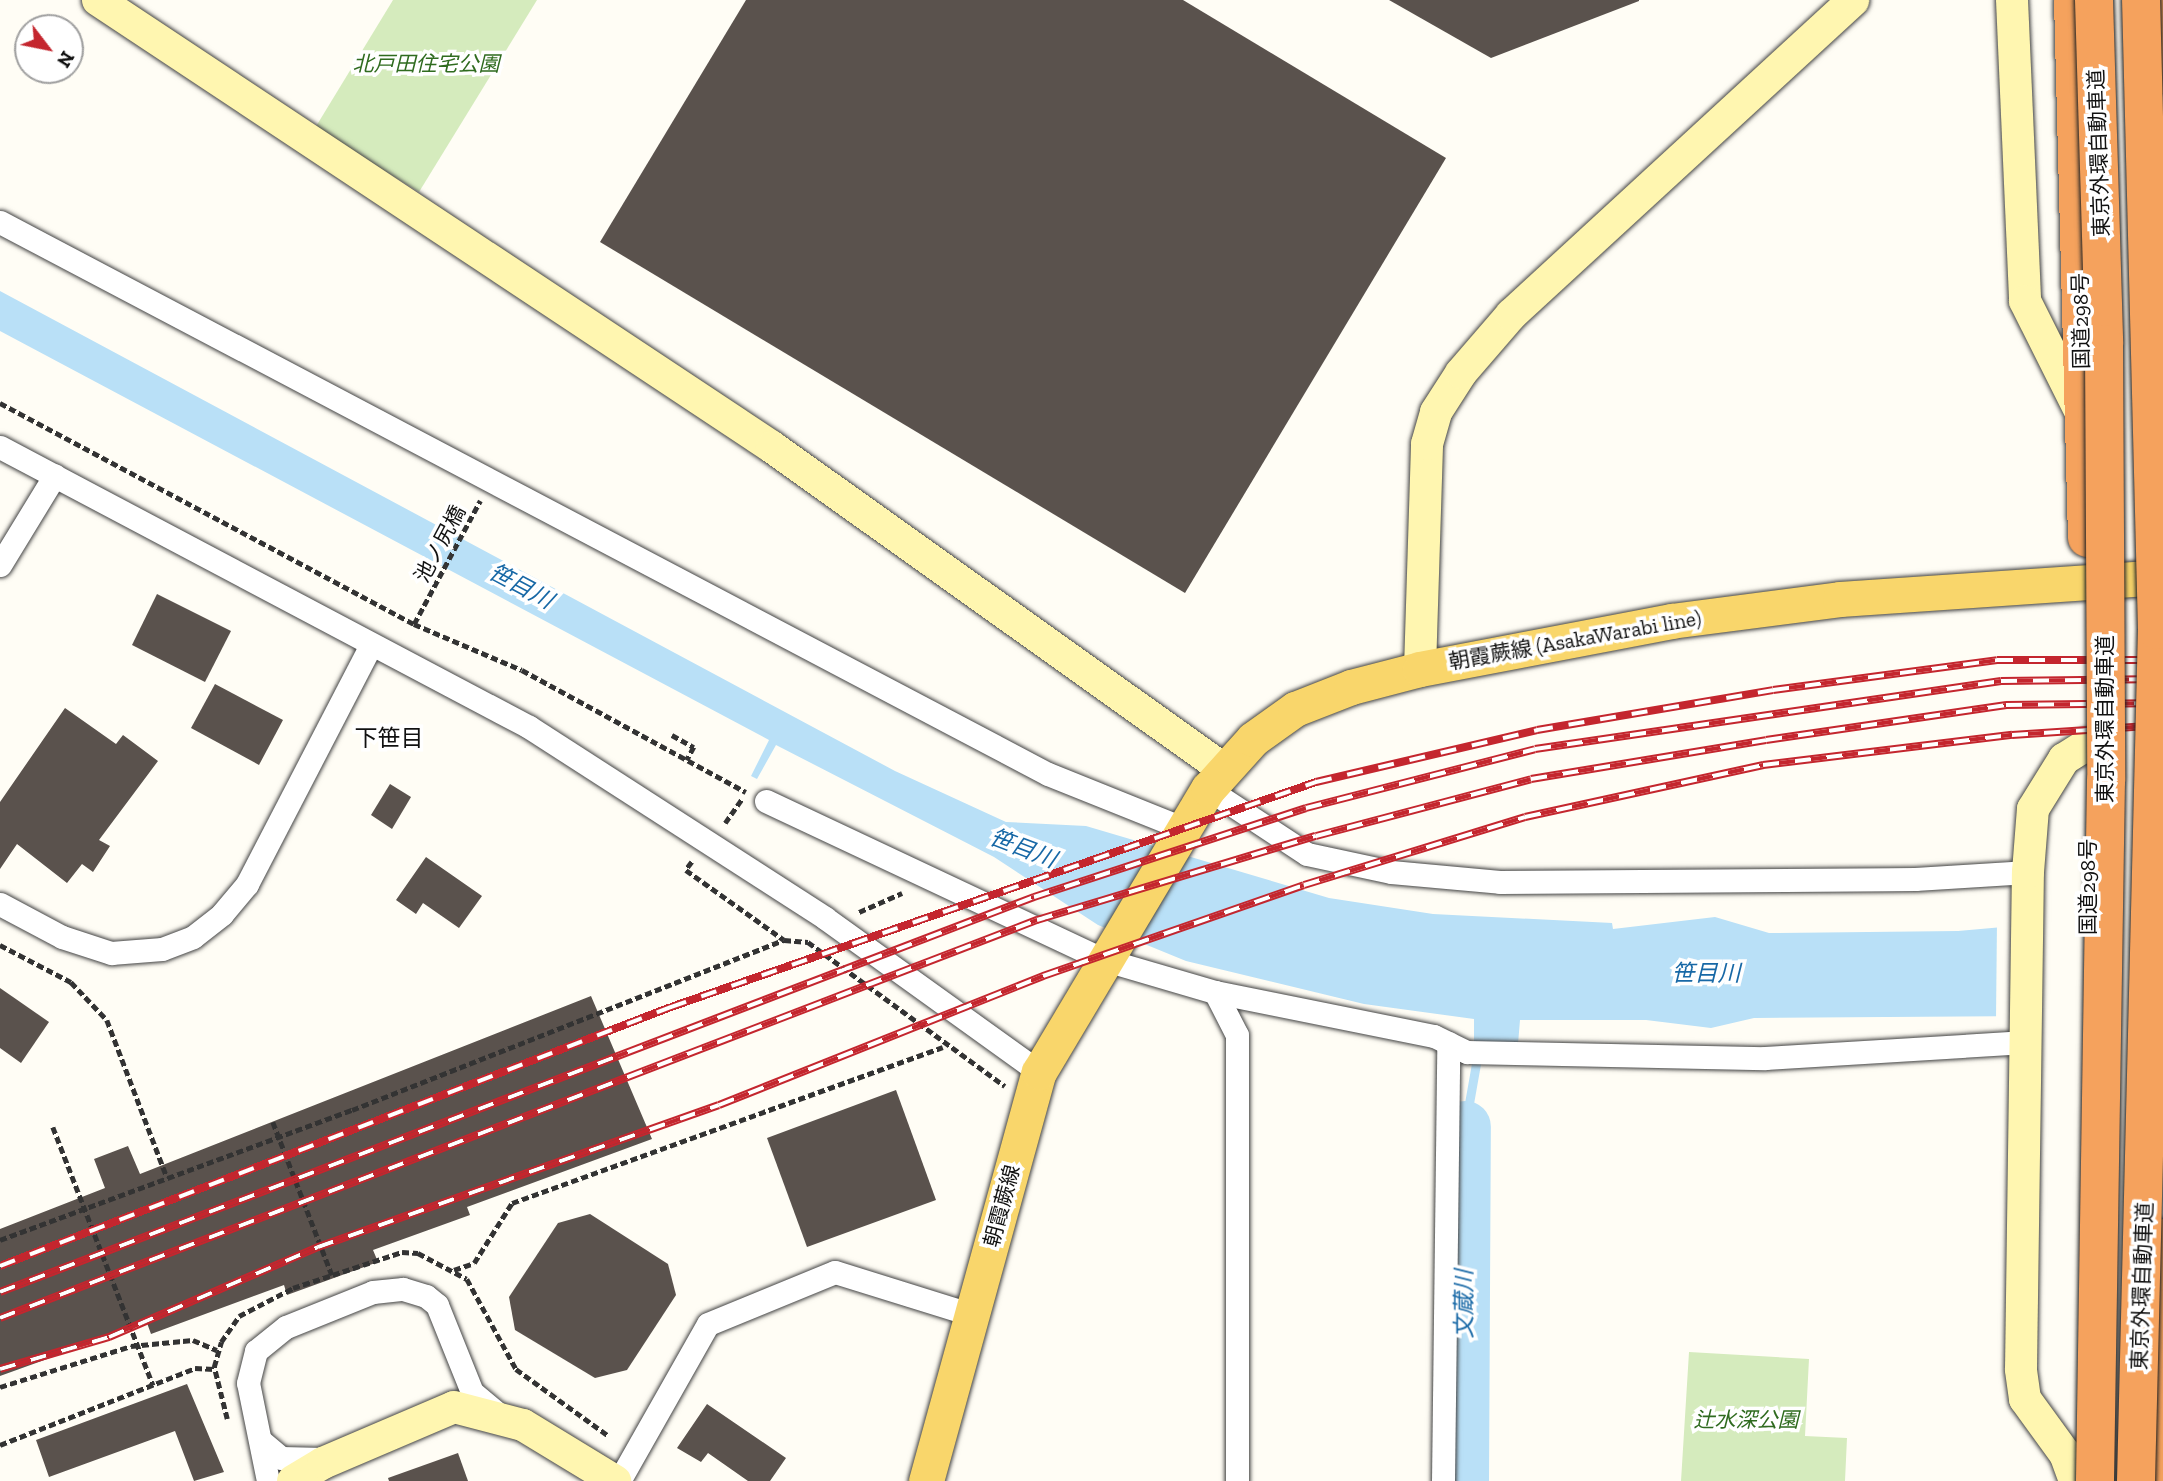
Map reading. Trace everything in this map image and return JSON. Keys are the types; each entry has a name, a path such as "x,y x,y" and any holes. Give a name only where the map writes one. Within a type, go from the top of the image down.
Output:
{"highway":[{"name":"国道298号","path":"2071,0 2088,583 2087,1028 2077,1481"},
{"path":"2071,0 2104,344"},
{"name":"東京外環自動車道","path":"2094,0 2104,344 2106,780 2095,1481"},
{"name":"東京外環自動車道","path":"2136,1481 2157,630 2141,0"},
{"path":"2161,0 2163,74"},
{"path":"2157,630 2163,492"},
{"path":"2158,1481 2163,1238"}],"main road":[{"name":"朝霞蕨線 (AsakaWarabi line)","path":"1106,952 1215,778 1295,709 1420,668 1671,621 1840,598 2163,577"},
{"name":"朝霞蕨線","path":"926,1481 973,1315 1025,1082 1106,952"}],"street":[{"path":"97,0 772,447 1215,778 1307,854 1391,872 1500,882 1915,879 2028,884"},
{"path":"1420,668 1427,444 1436,412 1461,373 1511,314 1853,0"},
{"path":"2012,0 2025,300 2084,418"},
{"path":"0,222 1048,774 1179,839"},
{"path":"0,447 529,727 825,918 1025,1082"},
{"path":"0,565 55,475"},
{"path":"0,904 62,937 111,953 162,949 192,937 222,914 247,884 371,645"},
{"path":"2077,1481 2065,1454 2025,1399 2021,1369 2028,884 2033,809 2063,759 2088,744"},
{"path":"756,797 932,880 1106,952 1215,992 1448,1043 1467,1052 1765,1058 2026,1036"},
{"path":"1215,992 1237,1035 1237,1481"},
{"path":"1443,1481 1448,1043"},
{"path":"268,1481 248,1383 248,1367 262,1343 286,1327 388,1289 414,1292 437,1305 472,1392 501,1416 617,1481 708,1324 835,1272 973,1315"},
{"path":"293,1481 334,1457 454,1407 501,1416"},
{"path":"261,1441 272,1453 293,1461 334,1457"}],"path":[{"path":"0,403 415,624 522,670 756,797 686,870 784,940"},
{"name":"池ノ尻橋","path":"415,624 484,495"},
{"path":"672,735 694,747 687,760"},
{"path":"859,913 932,880"},
{"path":"0,1240 279,1137 784,940 808,942 944,1046 1025,1082"},
{"path":"0,945 71,982 107,1020 167,1177"},
{"path":"610,1436 516,1369 475,1289 454,1270 474,1263 512,1203 944,1046"},
{"path":"273,1122 332,1275"},
{"path":"53,1127 153,1385"},
{"path":"0,1387 138,1345 193,1340 217,1350"},
{"path":"0,1445 195,1368 214,1369"}],"green space":[{"name":"北戸田住宅公園","path":"393,0 537,0 419,192 315,128"},
{"name":"辻水深公園","path":"1689,1352 1809,1359 1805,1436 1847,1438 1845,1481 1681,1481"}],"water":[{"name":"笹目川","path":"0,291 895,771 1006,822 1086,826 1329,898 1433,914 1612,923 1613,929 1715,917 1769,933 1958,931 2163,913 2163,1015 1754,1018 1711,1028 1646,1020 1520,1020 1518,1044 1474,1041 1474,1019 1364,1004 1186,961 1098,925 994,857 776,745 757,779 751,776 769,740 0,331"}],"pier":[{"path":"2163,910 2163,1018 1996,1021 1997,921"}],"building":[{"path":"746,0 1183,0 1446,158 1185,593 600,242"},
{"path":"1389,0 1639,0 1639,1 1491,58"},
{"path":"157,594 231,631 205,682 132,645"},
{"path":"215,684 283,720 259,765 191,728"},
{"path":"65,708 116,744 123,735 158,761 99,840 110,846 93,872 82,864 67,883 17,844 0,869 0,802"},
{"path":"390,784 411,797 392,829 371,815"},
{"path":"426,857 482,896 459,928 423,903 416,914 396,900"},
{"path":"0,988 49,1022 21,1063 0,1048"},
{"path":"591,996 652,1139 467,1207 470,1215 373,1250 378,1262 287,1295 284,1285 151,1334 147,1323 0,1376 0,1229 105,1188 94,1159 128,1146 140,1174"},
{"path":"896,1090 936,1200 807,1247 767,1138"},
{"path":"590,1214 668,1264 676,1295 627,1370 595,1378 515,1330 509,1297 558,1223"},
{"path":"187,1384 224,1472 194,1481 175,1431 49,1477 36,1440"},
{"path":"707,1404 786,1458 770,1481 748,1481 708,1453 701,1462 677,1448"},
{"path":"458,1453 468,1481 389,1481 388,1478"}],"waterway":[{"path":"1465,1126 1478,1052"},
{"name":"文蔵川","path":"1463,1481 1465,1126"}],"railway":[{"path":"0,1266 671,1007 1316,782 1537,730 1773,690 1997,660 2163,660"},
{"path":"0,1292 1034,897 1306,808 1535,749 2001,681 2163,679"},
{"path":"0,1318 1037,920 1316,836 1531,779 1766,740 2006,705 2163,703"},
{"path":"0,1369 109,1337 318,1247 719,1105 1043,976 1304,885 1525,817 1763,765 2012,735 2163,725"}],"district":[{"name":"下笹目","path":"389,738"}]}
